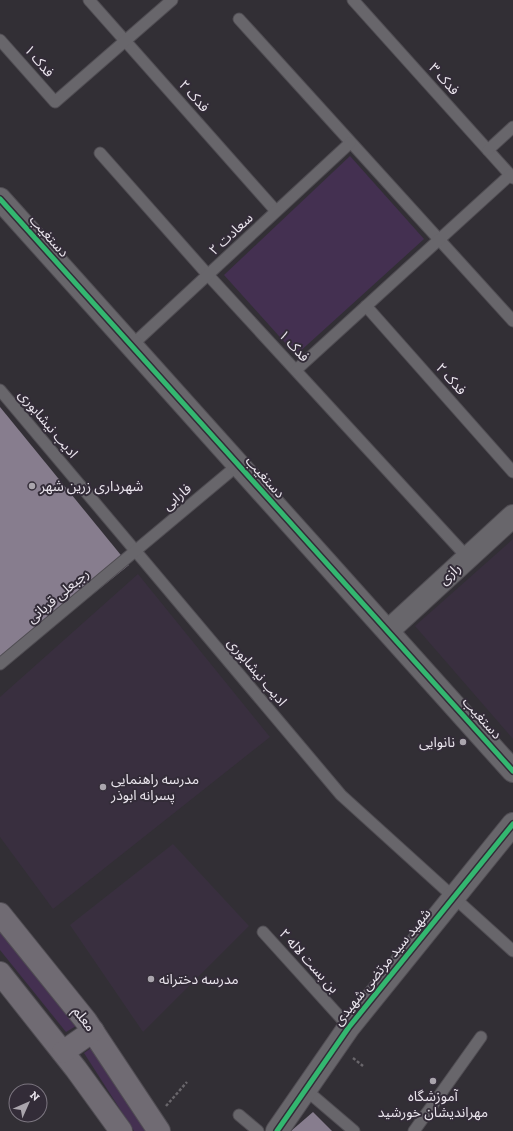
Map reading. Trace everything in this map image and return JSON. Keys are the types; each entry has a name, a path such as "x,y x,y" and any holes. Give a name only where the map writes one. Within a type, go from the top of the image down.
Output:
{"main road":[{"name":"معلم","path":"0,914 92,1030 156,1126"},
{"path":"0,972 63,1052 121,1131"},
{"path":"63,1052 92,1030"}],"street":[{"name":"دستغیب","path":"0,199 513,771"},
{"name":"رازی","path":"388,631 513,516"},
{"name":"شهید سید مرتضی شهیدی","path":"277,1131 349,1027 513,824"}],"lane":[{"name":"فدک ۲","path":"89,0 276,212"},
{"path":"125,41 172,0"},
{"name":"فدک ۳","path":"354,0 511,176"},
{"path":"239,19 513,321"},
{"name":"فدک ۱","path":"0,40 55,102 125,41"},
{"path":"488,150 513,127"},
{"name":"سعادت ۲","path":"131,346 350,143"},
{"name":"فدک ۱","path":"100,153 208,275 468,558"},
{"path":"296,370 439,239 511,176"},
{"name":"فدک ۲","path":"366,306 513,472"},
{"name":"ادیب نیشابوری","path":"0,390 341,795 513,951"},
{"name":"فارابی","path":"135,551 238,465"},
{"name":"رجبعلی قربانی","path":"0,664 135,551"},
{"name":"بن بست لاله ۲","path":"263,932 349,1027"},
{"path":"414,1131 482,1037"},
{"path":"306,1090 354,1131"},
{"path":"238,1115 258,1131"}],"path":[{"path":"156,1126 187,1082"}],"shaded area":[{"path":"350,156 424,239 296,355 224,275"},
{"path":"513,539 513,739 415,626"},
{"name":"مدرسه راهنمایی پسرانه ابوذر","path":"138,574 270,737 53,909 0,837 0,697"},
{"name":"مدرسه دخترانه","path":"173,844 249,926 143,1032 70,925"},
{"path":"0,930 76,1026 66,1032 0,950"},
{"path":"94,1046 148,1131 134,1131 84,1053"}],"building":[{"name":"شهرداری زرین شهر","path":"0,407 129,565 0,669"},
{"path":"313,1112 332,1131 291,1131"}],"cycle path":[{"path":"0,199 513,771"},
{"path":"277,1131 349,1027 513,824"}],"place":[{"name":"شهرداری زرین شهر","path":"32,486"},
{"name":"نانوایی","path":"463,742"},
{"name":"مدرسه راهنمایی پسرانه ابوذر","path":"103,787"},
{"name":"مدرسه دخترانه","path":"151,979"},
{"name":"آموزشگاه مهراندیشان خورشید","path":"433,1081"}]}
